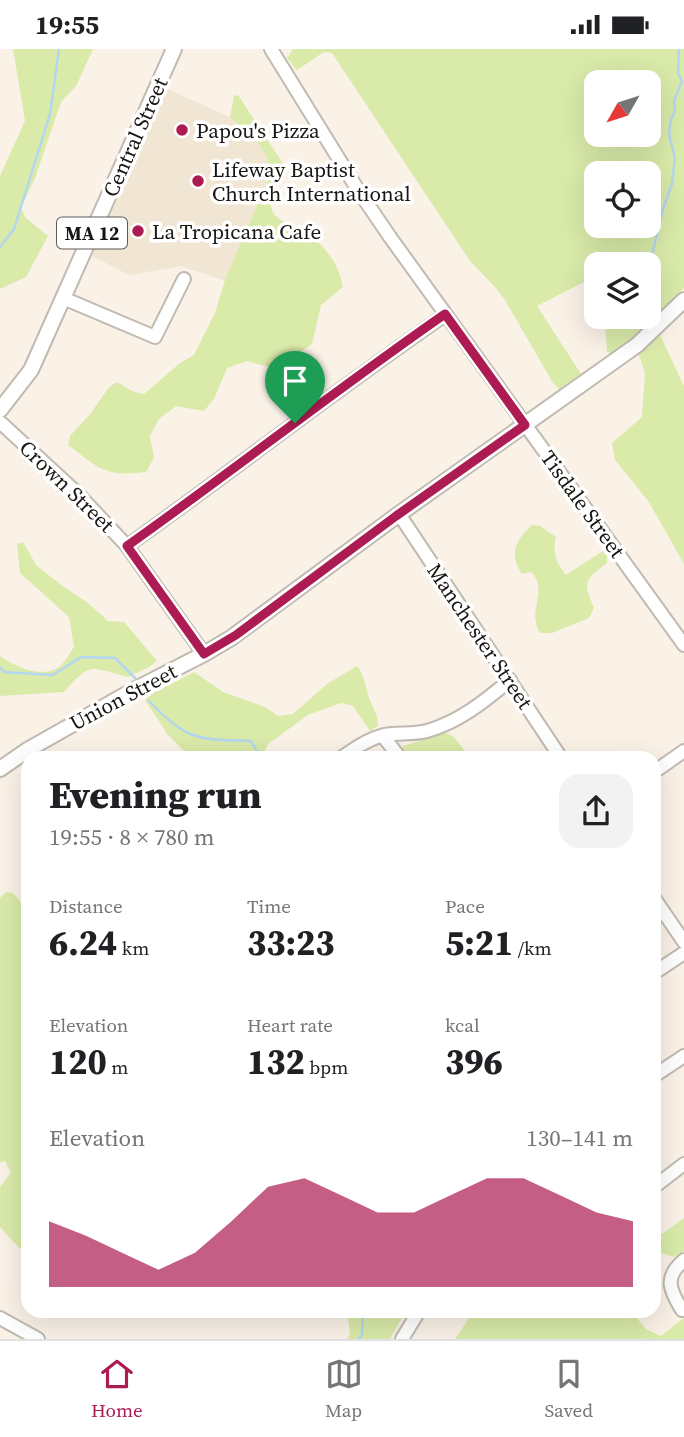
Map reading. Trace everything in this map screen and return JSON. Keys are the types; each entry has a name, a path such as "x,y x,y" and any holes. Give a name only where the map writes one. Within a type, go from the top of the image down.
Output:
{"main road":[{"name":"Central Street","path":"0,410 32,370 174,49"},
{"name":"Union Street","path":"26,751 119,697 236,635 399,514 638,345 684,300"},
{"name":"Union Street","path":"0,769 21,754"}],"street":[{"name":"Tisdale Street","path":"271,49 358,190 684,645"},
{"path":"64,297 155,337 184,279"},
{"path":"127,546 216,484 371,366 445,314"},
{"name":"Crown Street","path":"0,422 79,495 127,546 204,654"},
{"name":"Manchester Street","path":"399,514 556,751"},
{"path":"352,751 369,740 383,736 423,732 443,726 470,711 510,680"},
{"path":"383,736 395,751"},
{"path":"661,767 684,751"},
{"path":"661,908 684,942"},
{"path":"661,969 684,953"},
{"path":"661,1071 684,1056"},
{"path":"661,1182 684,1164"},
{"path":"682,1310 671,1291 670,1279 673,1269 684,1260"},
{"path":"0,1318 38,1339"},
{"path":"401,1339 414,1318"}],"shaded area":[{"path":"167,89 230,117 257,141 267,157 270,176 225,281 181,266 129,275 92,256"}],"green space":[{"path":"13,49 93,49 76,86 61,102 35,178 21,208 26,218 48,236 26,277 0,289 0,176 25,121"},
{"path":"293,49 684,49 684,288 661,312 661,252 584,252 584,282 537,306 581,374 559,389 505,300 470,261 332,53 324,52 297,70 287,58"},
{"path":"238,95 284,165 282,171 274,176 271,190 270,200 274,214 321,245 338,269 343,287 321,305 312,344 287,361 269,367 247,361 227,368 214,399 204,411 176,406 159,419 150,436 154,458 146,472 112,472 88,460 68,445 70,436 91,413 109,387 117,382 132,391 144,394 180,363 194,355 215,313 226,277 270,176 267,157 257,141 230,117 234,96"},
{"path":"605,329 657,329 684,386 684,564 649,502 615,460 612,443 642,417 645,373 633,337 611,353 607,352"},
{"path":"532,525 540,526 556,537 556,557 566,575 603,551 607,556 607,563 588,582 588,592 594,608 589,618 552,633 540,633 535,616 538,584 531,572 522,574 516,560 518,542"},
{"path":"23,542 36,565 108,621 124,622 157,661 128,677 99,669 86,671 64,692 0,696 0,656 23,668 44,672 58,668 74,647 69,617 20,573 17,544"},
{"path":"357,666 378,726 370,731 353,706 341,703 308,715 268,744 265,751 184,751 168,735 145,700 153,693 194,672 223,692 265,707 278,716 293,714 327,684"},
{"path":"446,733 454,737 465,751 402,751 403,746"},
{"path":"6,892 13,893 21,902 21,1249 0,1227 0,1187 11,1173 5,1161 0,1162 0,898"},
{"path":"684,1218 684,1251 674,1257 661,1253 662,1234"},
{"path":"348,1318 402,1318 390,1339 347,1339 350,1334"},
{"path":"469,1318 637,1318 646,1329 661,1336 684,1318 684,1339 455,1339"}],"waterway":[{"path":"0,247 14,229 50,114 59,49"},
{"path":"653,252 672,184 675,158 669,134 675,111 674,101 682,81 678,73 679,49"},
{"path":"0,668 4,672 53,675 81,657 115,658 135,678"},
{"path":"149,701 184,731 218,740 251,741 257,751"},
{"path":"359,1339 362,1335 363,1318"}],"place":[{"name":"Papou's Pizza","path":"182,130"},
{"name":"Lifeway Baptist Church International","path":"198,181"},
{"name":"La Tropicana Cafe","path":"138,231"}],"route":[{"path":"445,314 525,425 396,516 236,635 204,654 127,546 216,484 295,423 445,314"}]}
